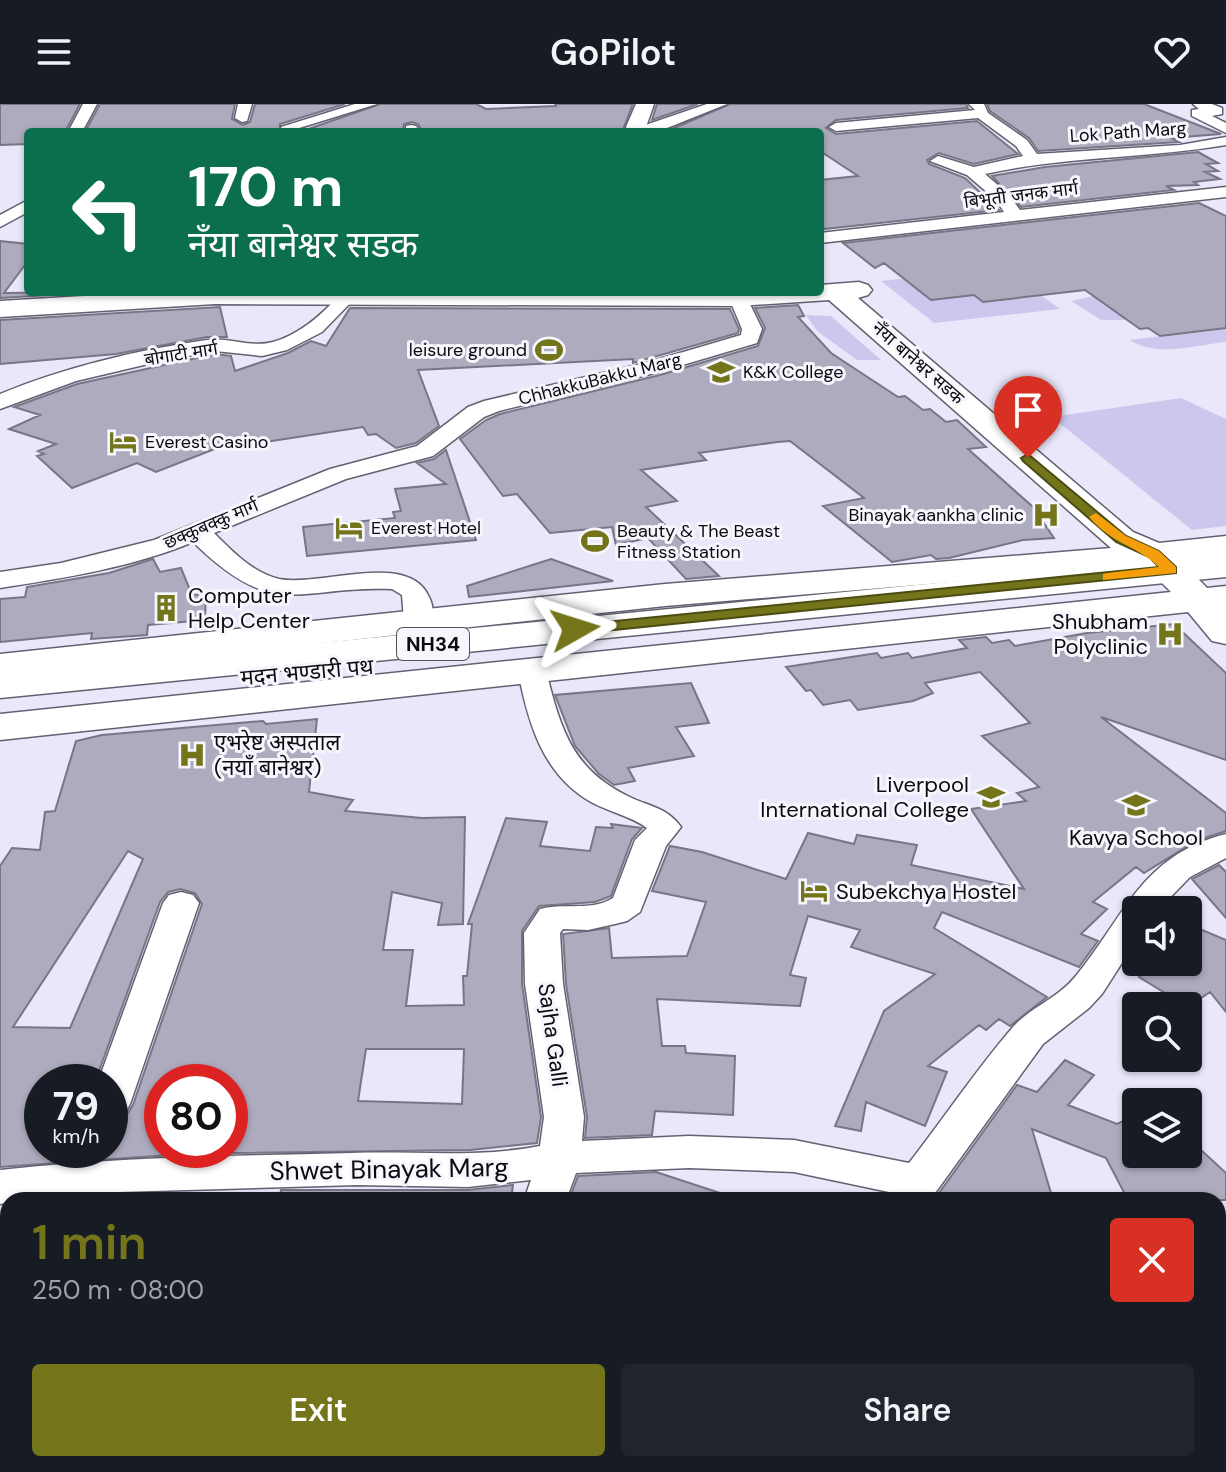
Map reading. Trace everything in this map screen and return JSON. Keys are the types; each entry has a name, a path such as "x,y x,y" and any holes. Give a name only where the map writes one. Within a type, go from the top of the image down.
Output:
{"main road":[{"path":"636,128 645,104"},
{"name":"नँया बानेश्वर सडक","path":"837,283 1121,539 1194,582"},
{"path":"0,309 187,296"},
{"path":"271,296 316,296"},
{"path":"544,296 780,296"},
{"path":"0,727 532,671 1194,582 1226,547"},
{"name":"NH34","path":"1194,582 1226,566"},
{"path":"0,666 665,595 1194,582"},
{"path":"1194,582 1226,633"},
{"name":"मदन भण्डारी पथ","path":"0,686 1194,582"},
{"name":"मदन भण्डारी पथ","path":"0,702 849,622 1194,582"}],"street":[{"path":"77,128 90,104"},
{"path":"295,128 370,104"},
{"path":"655,128 720,104"},
{"path":"1200,104 1217,111 1197,113 1224,126"},
{"path":"842,108 862,119"},
{"path":"836,127 979,109 1022,143 1032,159"},
{"name":"Lok Path Marg","path":"973,172 1032,159 1180,149 1226,141"},
{"path":"938,161 973,172 1002,197 1015,215"},
{"name":"बिभूती जनक मार्ग","path":"824,238 1226,192"},
{"path":"4,219 24,207"},
{"name":"बोगाटी मार्ग","path":"0,402 51,382 188,350 218,345 244,350 269,349 317,327 337,312 349,296"},
{"name":"ChhakkuBakku Marg","path":"417,454 476,412 492,406 652,368 750,339 752,329 738,298"},
{"name":"छक्कुबक्कु मार्ग","path":"0,580 61,571 148,550 338,474 417,454"},
{"path":"196,530 244,575 277,587 313,588 391,581 406,584 417,595 418,620"},
{"name":"Sajha Galli","path":"532,671 549,739 563,764 582,784 623,806 651,815 664,827 660,835 652,840 628,904 615,913 553,917 542,933 547,1018 564,1117 560,1158"},
{"path":"1152,896 1178,869 1226,844"},
{"path":"124,1064 181,903"},
{"path":"912,1191 1029,1034 1076,999 1089,985 1122,935"},
{"name":"Shwet Binayak Marg","path":"114,1168 196,1186 357,1169 468,1171 560,1158 689,1152 794,1156 912,1191"},
{"path":"548,1192 560,1158"},
{"name":"Shwet Binayak Marg","path":"0,1187 72,1168"}],"shaded area":[{"path":"1005,269 1060,309 934,323 881,281"},
{"path":"1098,295 1128,319 1101,320 1071,301"},
{"path":"806,315 831,316 881,360 857,360 817,331"},
{"path":"1226,328 1226,342 1189,347 1152,348 1130,340"},
{"path":"1181,398 1226,419 1226,526 1192,530 1052,417"}],"building":[{"path":"0,104 80,104 67,128 24,128 24,144 0,145"},
{"path":"100,104 235,104 232,119 243,125 250,122 255,104 345,104 280,124 280,128 87,128"},
{"path":"380,104 476,104 486,109 555,104 633,104 624,128 420,128 412,122 404,124 404,128 311,128"},
{"path":"657,104 698,104 652,120"},
{"path":"730,104 966,104 968,108 836,120 826,128 836,134 977,121 1018,154 974,164 939,153 927,160 929,164 965,178 999,210 825,229 824,180 858,176 824,154 824,128 674,128"},
{"path":"987,104 1144,104 1221,134 1171,138 1179,142 1038,151 1029,138 990,111"},
{"path":"1198,152 1218,163 1206,164 1218,171 1205,172 1220,179 1194,182 1198,185 1166,186 1174,190 1021,207 992,176 1045,167"},
{"path":"1199,203 1226,216 1226,328 1160,336 1148,328 1140,329 1085,290 983,302 974,295 931,300 884,263 875,268 843,243"},
{"path":"0,241 24,244 24,266 4,293 34,296 0,298"},
{"path":"798,305 804,316 798,317 831,353 898,397 905,396 923,410 930,409 946,422 957,420 986,447 968,449 1033,507 1054,538 1023,540 949,558 936,559 931,555 892,562 823,506 864,498 790,441 777,442 699,453 706,460 641,470 677,501 646,507 719,576 686,579 648,538 616,545 612,527 550,533 517,494 503,496 460,439 500,414 660,375 758,346 765,328 755,308"},
{"path":"220,307 227,337 207,337 116,354 0,364 0,320"},
{"path":"350,308 730,309 739,329 738,333 633,363 633,359 418,370 439,426 416,443 396,448 376,434 368,435 363,427 233,447 230,443 156,472 137,463 72,488 37,456 44,454 38,451 56,444 9,429 40,415 14,407 77,384 215,354 231,356 235,371 288,353 311,341 326,346"},
{"name":"Everest Hotel","path":"446,450 476,540 307,556 303,527 395,518 393,512 401,511 395,489 446,484 417,463 434,459"},
{"path":"153,559 160,572 181,568 192,595 206,594 205,620 148,625 147,635 91,639 92,633 0,642 0,599 25,597 27,587 109,573"},
{"path":"551,559 613,581 469,597 467,586"},
{"path":"1174,624 1226,673 1226,760 1101,717 1226,813 1226,831 1196,841 1144,873 1136,867 1093,902 1107,909 1081,934 1098,941 1079,967 942,912 934,928 1047,997 1010,1026 999,1019 986,1030 979,1025 928,1066 947,1072 925,1126 866,1102 861,1131 835,1126 884,1011 935,974 851,947 860,930 808,916 790,975 806,978 800,1006 657,999 662,1046 685,1046 686,1053 735,1056 733,1115 655,1111 652,1135 585,1138 587,1117 566,984 563,934 609,928 612,958 687,956 706,902 652,891 670,846 702,852 786,879 808,833 854,844 857,835 917,845 911,865 1024,889 971,809 1026,801 1017,793 1039,787 982,736 1030,723 980,672 925,683 933,693 913,701 858,710 850,700 823,705 811,690 806,691 786,667 877,653 881,658 908,653 912,658 967,648 959,640 986,637 992,643 1009,640 1015,646 1087,633"},
{"path":"691,683 709,723 676,727 694,756 628,768 635,781 614,785 599,774 575,746 555,695"},
{"path":"317,719 309,792 353,800 345,811 422,818 465,817 463,924 438,925 442,903 392,892 383,950 413,950 406,1006 464,1005 463,976 467,976 472,924 468,924 506,818 547,822 540,846 590,851 596,827 613,828 611,824 642,828 632,839 611,896 595,902 539,906 522,931 522,984 541,1117 537,1143 470,1150 248,1153 248,1064 147,1064 202,904 195,893 180,889 168,892 160,902 102,1064 24,1064 24,1165 0,1167 0,866 12,848 40,850 45,812 55,811 76,741 102,735 263,721 266,724","holes":["128,851 143,859 70,1028 13,1027","366,1049 464,1049 462,1104 358,1101"]},
{"path":"1219,865 1226,872 1226,918 1192,879"},
{"path":"1202,930 1226,940 1226,1012 1210,992 1202,997 1202,992 1164,992 1139,977 1202,976"},
{"path":"1065,1060 1094,1075 1068,1105 1117,1124 1122,1122 1122,1168 1202,1168 1202,1151 1226,1173 1226,1192 1124,1192 1106,1158 1032,1129 1051,1192 940,1192 1017,1085 1037,1092"},
{"path":"144,1073 144,1157 128,1158 128,1113"},
{"path":"656,1172 717,1192 572,1192 578,1176"},
{"path":"513,1185 512,1192 281,1192 281,1190 468,1190"}],"slow traffic":[{"path":"1096,517 1121,539 1154,554 1171,570 1108,577"}],"place":[{"name":"leisure ground","path":"549,350"},
{"name":"K&K College","path":"721,372"},
{"name":"Everest Casino","path":"123,442"},
{"name":"Binayak aankha clinic","path":"1046,515"},
{"name":"Everest Hotel","path":"349,528"},
{"name":"Beauty & The Beast Fitness Station","path":"595,541"},
{"name":"Computer Help Center","path":"166,608"},
{"name":"Shubham Polyclinic","path":"1170,634"},
{"name":"एभरेष्ट अस्पताल (नयाँ बानेश्वर)","path":"192,755"},
{"name":"Liverpool International College","path":"991,797"},
{"name":"Kavya School","path":"1136,805"},
{"name":"Subekchya Hostel","path":"814,891"}],"route":[{"path":"575,629 1171,570 1154,554 1121,539 1028,458"}]}
